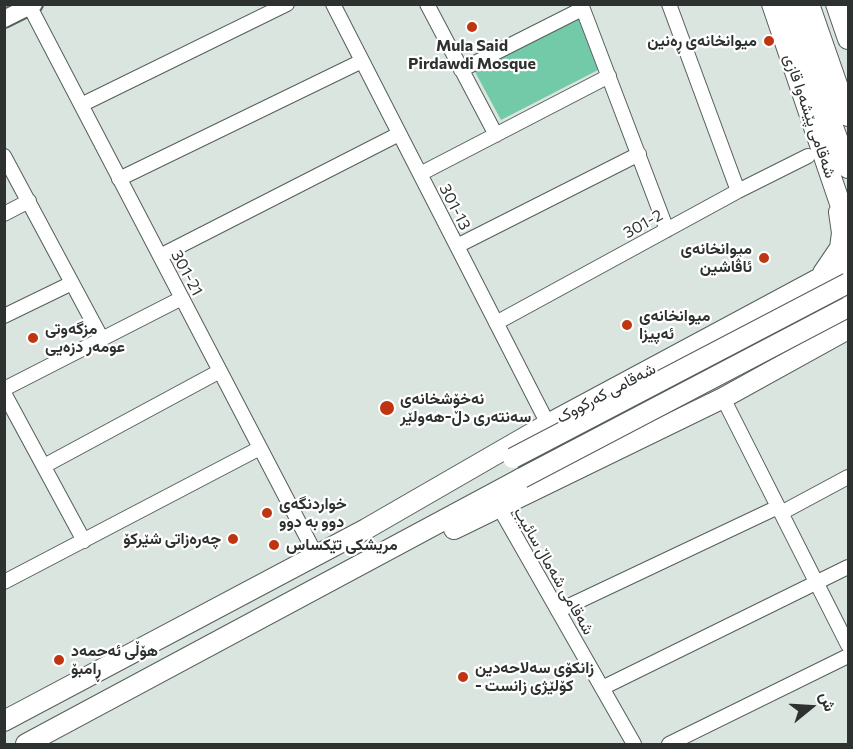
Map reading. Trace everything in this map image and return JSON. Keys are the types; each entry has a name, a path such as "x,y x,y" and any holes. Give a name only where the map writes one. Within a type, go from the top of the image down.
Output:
{"highway":[{"name":"شەقامی پێشەوا قازی","path":"772,4 815,153 834,186 848,225"},
{"name":"شەقامی پێشەوا قازی","path":"788,4 849,168"},
{"path":"809,4 849,116"},
{"path":"836,4 849,39"},
{"path":"815,153 849,200"},
{"path":"819,278 836,256 842,240 842,226 834,186"},
{"name":"شەقامی کەرکووک","path":"366,529 548,424 849,262"},
{"path":"819,278 849,267"},
{"name":"شەقامی کەرکووک","path":"12,717 366,529 513,458 849,284"},
{"path":"766,306 794,298 811,303 818,312 821,323 819,335 808,350 797,357"},
{"path":"30,743 522,478 849,307"},
{"path":"370,560 426,543 723,398 849,329"},
{"path":"820,345 849,340"},
{"path":"68,687 61,695 62,709 70,716 85,715"},
{"path":"12,717 30,711 41,721 41,732 30,743"}],"main road":[{"path":"4,19 32,6"}],"street":[{"path":"81,105 287,4"},
{"name":"301-13","path":"333,4 548,424"},
{"path":"669,4 738,191"},
{"name":"301-21","path":"32,6 119,179 316,555"},
{"path":"431,6 461,70 496,135"},
{"path":"461,70 581,7 667,230"},
{"path":"119,179 362,61"},
{"path":"420,174 609,76"},
{"path":"160,256 399,134"},
{"name":"301-2","path":"496,323 738,191 815,153"},
{"path":"457,246 639,154"},
{"path":"4,156 102,339"},
{"path":"4,213 29,201"},
{"path":"4,316 72,283"},
{"path":"84,541 4,391 182,298"},
{"path":"44,466 220,371"},
{"path":"723,398 849,645"},
{"path":"6,578 84,541 260,448"},
{"path":"558,611 849,477"},
{"name":"شەقامی شەماڵ سائیب","path":"499,507 634,744"},
{"path":"602,688 849,567"},
{"path":"669,744 849,656"}],"green space":[{"path":"578,18 598,70 501,120 474,70"}],"place":[{"name":"Mula Said Pirdawdi Mosque","path":"472,27"},
{"name":"میوانخانەی ڕەنین","path":"769,41"},
{"name":"میوانخانەی ئاڤاشین","path":"764,258"},
{"name":"میوانخانەی ئەپیزا","path":"627,325"},
{"name":"مزگەوتی عومەر دزەیی","path":"33,338"},
{"name":"نەخۆشخانەی سەنتەری دڵ-هەولێر","path":"387,408"},
{"name":"خواردنگەی دوو بە دوو","path":"267,513"},
{"name":"چەرەزاتی شێرکۆ","path":"233,539"},
{"name":"مریشکی تێکساس","path":"274,545"},
{"name":"هۆڵی ئەحمەد ڕامبۆ","path":"59,660"},
{"name":"زانکۆی سەلاحەدین - کۆلێژی زانست","path":"463,677"}]}
